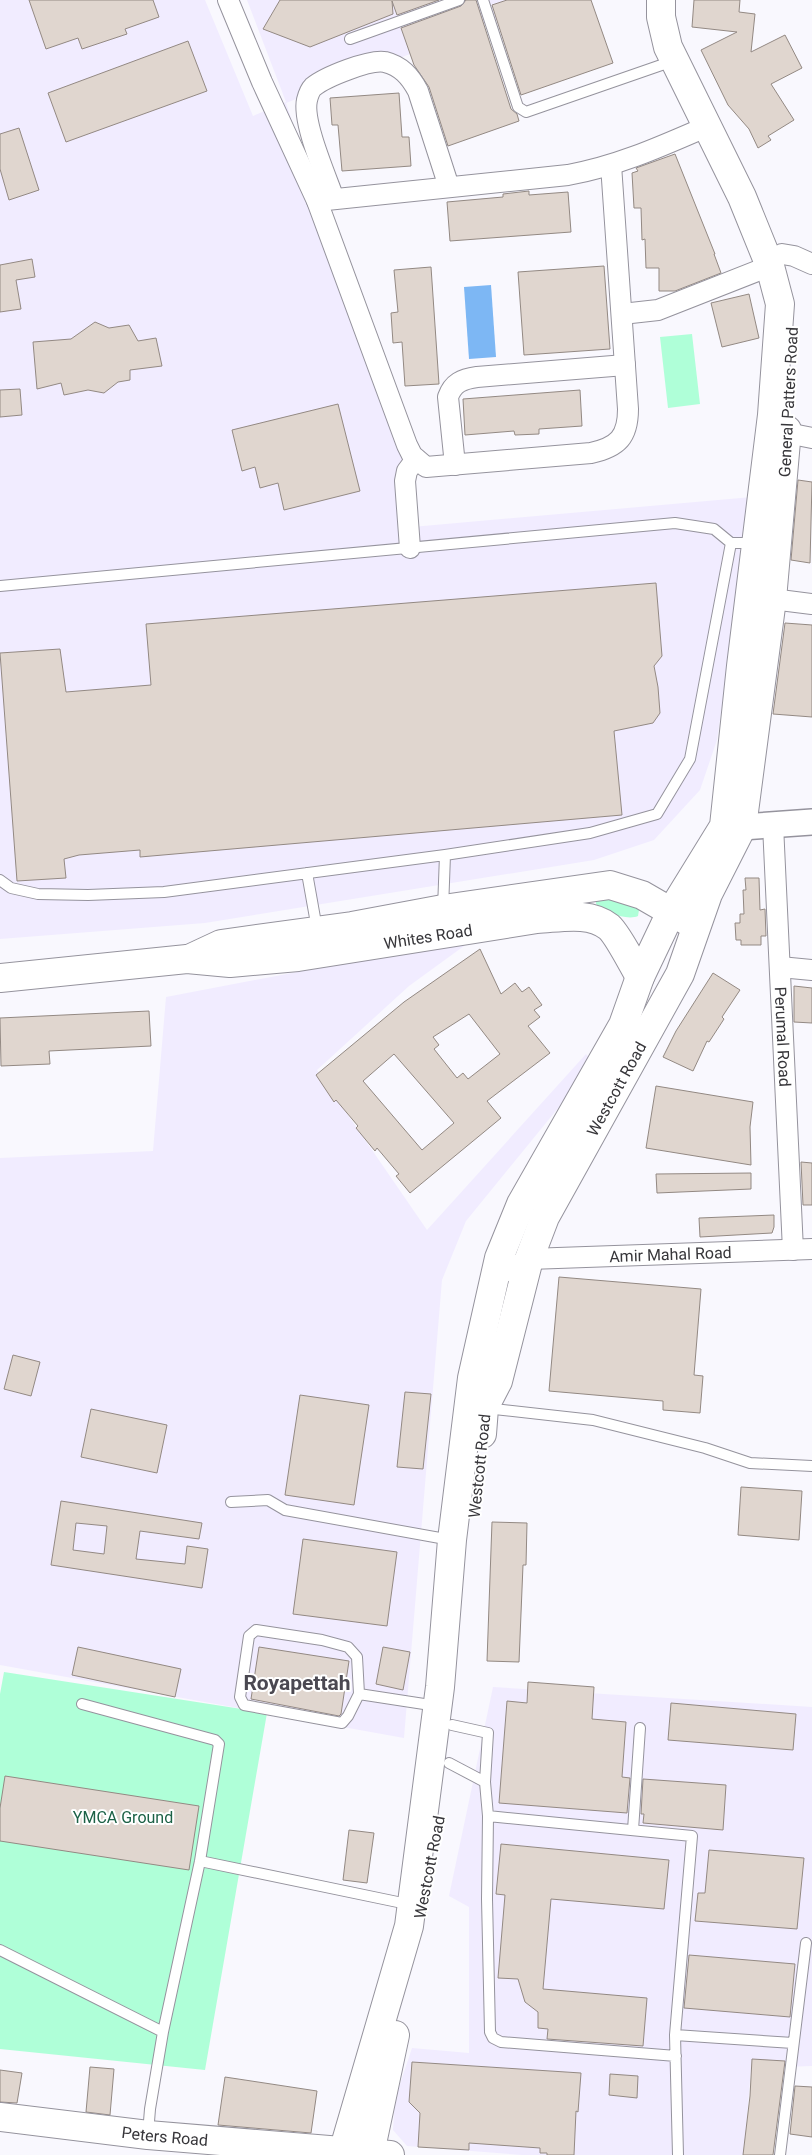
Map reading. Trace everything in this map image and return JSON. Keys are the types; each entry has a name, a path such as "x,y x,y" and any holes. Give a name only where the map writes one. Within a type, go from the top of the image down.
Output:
{"main road":[{"name":"General Patters Road","path":"661,0 664,35 674,60 742,197 776,260 794,318 800,436 733,826"},
{"name":"General Patters Road","path":"674,0 672,19 774,230 780,304 772,415 744,543 741,666 733,826"},
{"name":"Westcott Road","path":"362,2154 417,1929 449,1762 445,1716 452,1540 472,1378 499,1258 521,1204 623,1026 640,977 671,912 733,826"},
{"name":"Westcott Road","path":"362,2154 410,1926 445,1716 484,1408 498,1381 530,1259 545,1217 680,974 733,826"},
{"name":"Whites Road","path":"187,959 222,944 317,929 352,926 443,909 610,885 642,896 671,912"},
{"path":"671,912 697,926"},
{"name":"Whites Road","path":"0,978 187,959 230,963 298,957 537,919 572,917 593,919 610,928 640,977"},
{"name":"Peters Road","path":"0,2116 148,2135 362,2154"},
{"path":"0,2135 204,2155"}],"street":[{"path":"228,0 262,82 325,200"},
{"path":"449,187 418,91 412,78 396,66 376,61 320,82 312,88 307,98 306,115 325,200 407,445 416,459 426,467 591,452 606,449 617,443 623,434 628,419 611,165"},
{"path":"325,200 568,175 611,165 708,126"},
{"path":"622,314 658,310 776,260 794,256 812,264"},
{"path":"455,465 448,397 451,389 457,382 477,376 625,365"},
{"path":"410,548 405,481 407,471 416,459"},
{"path":"772,599 812,604"},
{"path":"733,826 812,822"},
{"name":"Perumal Road","path":"773,825 780,967 803,1250"},
{"path":"780,967 812,970"},
{"name":"Amir Mahal Road","path":"530,1259 803,1250"},
{"path":"495,1277 530,1259"}],"lane":[{"path":"350,39 459,0"},
{"path":"483,0 518,106 526,112 674,60"},
{"path":"0,586 675,523 714,529 744,543 690,759 657,814 590,833 445,855 164,892 88,896 38,894 11,888 0,880"},
{"path":"443,909 445,855"},
{"path":"307,873 317,929"},
{"path":"484,1408 593,1420 705,1448 750,1463 812,1466"},
{"path":"231,1502 268,1500 285,1510 452,1540"},
{"path":"256,1630 322,1640 348,1647 357,1657 359,1694 348,1716 342,1723 244,1705 240,1697 249,1636 256,1630"},
{"path":"359,1694 445,1716 488,1732 485,1782 488,1816 487,1899 490,2032 493,2038 501,2042 676,2056"},
{"path":"82,1704 217,1741 219,1747 200,1861 163,2032 150,2108 148,2135"},
{"path":"632,1830 640,1728"},
{"path":"449,1762 485,1782"},
{"path":"488,1816 692,1836 675,2035 678,2155"},
{"path":"200,1861 412,1905"},
{"path":"780,2155 806,1943"},
{"path":"0,1950 163,2032"},
{"path":"675,2035 793,2043"}],"shaded area":[{"path":"0,0 205,0 253,116 286,102 247,0 547,0 286,103 404,457 412,527 752,497 717,740 700,790 654,840 594,860 205,923 0,939"},
{"path":"475,938 409,986 317,1070 427,1230 586,1054 594,1064 466,1221 442,1280 404,1738 0,1665 0,1158 153,1151 166,997"},
{"path":"493,1687 812,1707 812,2066 751,2068 744,2155 522,2155 407,2146 393,2130 395,2099 412,2048 469,2053 469,1907 449,1896"}],"green space":[{"path":"692,334 700,404 668,408 660,337"},
{"path":"632,893 640,904 638,916 616,915 596,904 596,901"},
{"name":"YMCA Ground","path":"4,1672 267,1713 205,2070 0,2049 0,1694"}],"water":[{"path":"491,285 496,357 469,359 464,287"}],"building":[{"path":"29,0 153,0 159,17 125,29 127,34 82,49 78,38 46,49"},
{"path":"280,0 439,0 397,15 392,1 393,14 310,47 263,29"},
{"path":"466,0 476,0 511,109 517,114 519,121 448,146 429,87 414,65 401,28 461,6"},
{"path":"507,0 591,0 613,63 521,95 492,5"},
{"path":"694,0 740,0 739,12 755,14 751,52 785,35 802,68 771,84 794,120 768,136 771,140 758,148 749,129 728,105 701,50 737,32 692,27"},
{"path":"188,41 207,91 66,142 48,93"},
{"path":"399,93 402,137 409,137 411,166 342,171 338,125 332,125 330,98"},
{"path":"19,128 39,190 9,200 0,169 0,134"},
{"path":"675,154 721,273 675,291 659,291 659,268 646,268 645,239 642,240 641,208 634,208 632,173 638,171 636,168"},
{"path":"529,191 529,195 568,192 571,232 450,241 447,202 503,197 503,194"},
{"path":"32,259 35,277 16,280 21,309 0,312 0,265"},
{"path":"604,266 610,349 524,355 518,272"},
{"path":"431,267 439,384 405,386 402,342 393,343 391,313 398,312 394,270"},
{"path":"749,294 759,338 722,347 711,303"},
{"path":"95,322 109,328 129,325 138,341 156,338 162,366 130,370 130,380 118,382 104,393 88,390 64,395 61,383 37,389 33,342 71,339"},
{"path":"20,389 22,415 0,417 0,390"},
{"path":"580,390 582,426 539,429 539,434 515,435 514,431 465,435 463,399"},
{"path":"338,404 360,491 284,510 278,483 260,488 255,467 242,471 232,430"},
{"path":"798,480 812,482 810,563 791,560"},
{"path":"656,583 662,656 654,666 660,713 653,723 614,731 622,815 140,857 140,850 79,855 64,859 66,878 17,881 0,653 60,649 66,692 151,685 146,624"},
{"path":"785,623 812,625 812,717 773,714"},
{"path":"745,878 759,878 760,910 765,909 766,936 761,936 761,945 741,945 741,940 736,940 735,923 740,923 740,914 744,914 743,890 746,890"},
{"path":"480,949 501,994 515,983 522,992 529,987 542,1005 534,1010 540,1017 528,1026 550,1053 487,1101 501,1118 410,1193 396,1176 399,1174 377,1148 375,1151 356,1128 358,1126 336,1100 334,1102 316,1075 404,1002","holes":["469,1014 500,1054 468,1079 463,1073 457,1078 434,1049 439,1045 433,1037","394,1054 454,1123 422,1150 363,1081"]},
{"path":"713,973 740,990 722,1017 724,1019 709,1042 707,1041 693,1071 663,1057 676,1031"},
{"path":"794,986 812,988 812,1023 794,1022"},
{"path":"149,1011 151,1046 49,1051 50,1064 1,1066 0,1018"},
{"path":"656,1086 753,1102 750,1127 751,1165 646,1148"},
{"path":"801,1162 812,1163 812,1205 803,1205"},
{"path":"751,1173 751,1189 657,1193 656,1174"},
{"path":"774,1215 772,1233 700,1237 699,1218"},
{"path":"559,1277 701,1289 694,1375 703,1376 700,1413 663,1410 663,1401 549,1391"},
{"path":"13,1355 40,1362 31,1396 4,1389"},
{"path":"405,1392 431,1394 423,1469 397,1467"},
{"path":"300,1395 369,1405 354,1505 285,1495"},
{"path":"91,1409 167,1425 157,1473 81,1457"},
{"path":"741,1487 802,1491 799,1540 738,1535"},
{"path":"61,1501 202,1523 199,1539 140,1531 136,1559 185,1564 187,1546 208,1549 202,1588 51,1565","holes":["76,1523 107,1526 104,1554 73,1550"]},
{"path":"492,1522 527,1523 526,1565 523,1565 519,1662 487,1661"},
{"path":"303,1539 397,1552 387,1626 293,1614"},
{"path":"78,1647 181,1669 175,1697 72,1675"},
{"path":"259,1647 349,1661 341,1714 339,1716 251,1699"},
{"path":"383,1647 410,1652 403,1690 376,1684"},
{"path":"528,1682 594,1687 592,1719 626,1722 622,1777 630,1778 627,1813 499,1803 507,1701 527,1703"},
{"path":"671,1703 796,1714 793,1750 668,1740"},
{"path":"5,1776 199,1806 189,1870 0,1841 0,1808"},
{"path":"643,1779 726,1785 723,1830 643,1823 644,1814 641,1814"},
{"path":"349,1830 374,1833 367,1883 343,1880"},
{"path":"501,1844 669,1860 664,1909 551,1899 543,1989 647,1998 643,2046 547,2039 548,2029 538,2028 538,2012 525,2002 518,1979 498,1978 505,1895 496,1894"},
{"path":"709,1850 804,1858 797,1929 695,1921 698,1893 705,1893"},
{"path":"689,1955 795,1964 790,2017 684,2008"},
{"path":"752,2059 785,2061 773,2155 743,2155"},
{"path":"412,2062 581,2073 578,2112 576,2111 574,2155 547,2155 547,2153 540,2153 540,2148 469,2143 469,2150 418,2147 420,2113 409,2102"},
{"path":"90,2067 114,2069 110,2115 86,2112"},
{"path":"0,2070 22,2073 17,2103 0,2102"},
{"path":"610,2074 638,2076 637,2098 609,2095"},
{"path":"225,2077 317,2091 311,2133 218,2125"},
{"path":"795,2086 812,2087 812,2137 790,2134"}],"district":[{"name":"Royapettah","path":"297,1683"}]}
